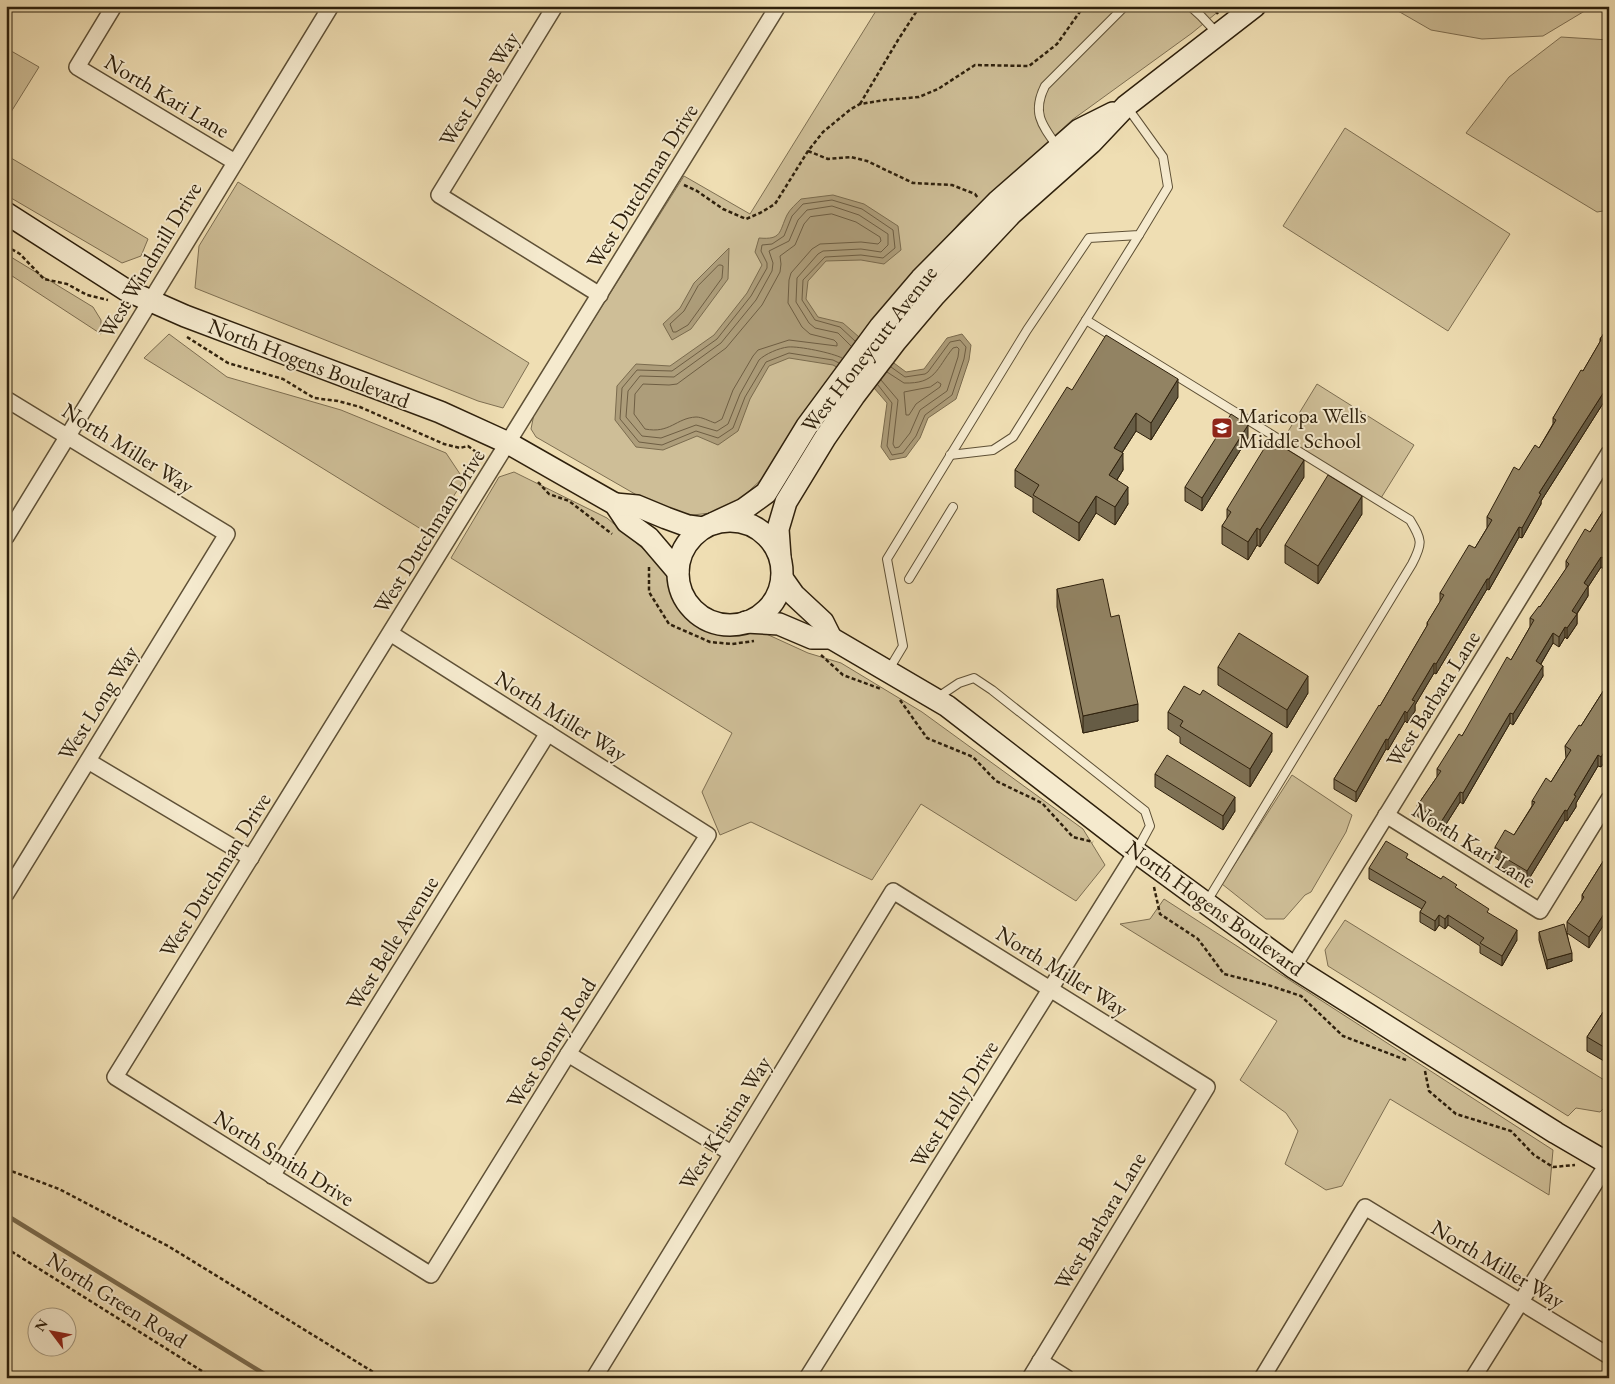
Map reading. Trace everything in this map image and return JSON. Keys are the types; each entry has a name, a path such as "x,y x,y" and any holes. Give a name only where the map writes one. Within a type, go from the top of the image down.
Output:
{"street":[{"name":"North Kari Lane","path":"114,6 77,67 236,162"},
{"name":"West Windmill Drive","path":"6,537 331,6"},
{"name":"West Long Way","path":"555,6 439,194 600,295"},
{"name":"West Dutchman Drive","path":"115,1077 778,6"},
{"name":"West Honeycutt Avenue","path":"888,334 935,295 1010,214 1091,143 1126,106 1255,6"},
{"name":"West Honeycutt Avenue","path":"709,526 744,510 766,493 807,426 846,390 888,334 921,279 989,210 1079,130 1126,106"},
{"name":"North Hogens Boulevard","path":"6,213 126,290 185,316 440,412 508,443 615,504 637,506 688,526 709,526"},
{"name":"West Honeycutt Avenue","path":"780,557 778,529 786,502 825,438 846,390"},
{"name":"North Miller Way","path":"6,398 227,534"},
{"name":"West Barbara Lane","path":"1292,967 1609,453"},
{"name":"North Hogens Boulevard","path":"615,504 627,522 649,538 678,572"},
{"path":"730,520 746,523 761,530 772,542 780,557 782,578 778,593 771,606 760,616 746,622 730,625 714,622 699,614 688,603 681,588 678,572 682,555 690,540 709,526 730,520"},
{"name":"West Long Way","path":"6,894 227,534"},
{"name":"North Hogens Boulevard","path":"782,578 794,594 823,622 824,645"},
{"name":"North Hogens Boulevard","path":"746,622 779,624 888,671 935,699 1136,852 1292,967 1556,1133 1606,1167"},
{"name":"North Miller Way","path":"390,633 708,835"},
{"name":"West Belle Avenue","path":"272,1176 548,733"},
{"path":"88,761 251,858"},
{"name":"North Kari Lane","path":"1386,815 1540,911 1609,798"},
{"name":"West Sonny Road","path":"431,1275 568,1054 708,835"},
{"name":"West Holly Drive","path":"808,1378 1136,852"},
{"name":"North Miller Way","path":"893,891 1208,1087"},
{"name":"West Kristina Way","path":"594,1378 893,891"},
{"path":"568,1054 731,1153"},
{"name":"North Smith Drive","path":"115,1077 431,1275"},
{"name":"West Barbara Lane","path":"1030,1378 1208,1087"},
{"path":"1473,1378 1606,1167"},
{"name":"North Miller Way","path":"1262,1378 1366,1207 1609,1356"},
{"path":"1040,1361 1067,1378"}],"lane":[{"path":"1058,148 1040,121 1038,110 1039,98 1045,86 1125,6"},
{"path":"1190,6 1218,35"},
{"path":"950,455 993,450 1013,437 1168,187 1163,157 1126,106"},
{"path":"888,671 903,646 887,559 1028,330 1089,238 1139,235"},
{"path":"1086,320 1410,520 1419,534 1420,549 1412,564 1206,903"},
{"path":"909,579 953,507"},
{"path":"935,699 959,683 974,678 992,690 1145,811 1150,826 1136,852"}],"path":[{"path":"672,179 697,191 723,209 746,218 760,213 775,204 808,151 823,132 860,104 920,6"},
{"path":"860,104 918,97 938,89 975,66 1029,66 1057,44 1084,6"},
{"path":"808,151 828,159 851,158 868,161 913,183 952,185 975,194 989,210"},
{"path":"6,246 20,254 44,279 67,284 87,295 108,300"},
{"path":"186,336 228,363 283,378 314,398 338,401 360,408 444,444 460,448 468,446 494,465"},
{"path":"537,481 549,494 570,501 614,535"},
{"path":"649,559 649,592 669,624 710,642 732,644 760,640"},
{"path":"824,645 843,675 887,692"},
{"path":"896,695 928,738 973,757 996,781 1042,803 1073,838 1097,843"},
{"path":"1153,883 1160,914 1198,939 1224,974 1268,985 1301,996 1343,1036 1406,1061"},
{"path":"1424,1068 1429,1090 1456,1114 1512,1131 1534,1155 1553,1167 1580,1165 1606,1167"},
{"path":"6,1169 59,1189 168,1246 383,1378"},
{"name":"North Green Road","path":"6,1248 213,1378"}],"shaded area":[{"path":"879,6 1225,6 1192,33 1072,120 961,221 825,383 765,476 735,504 719,512 693,515 661,509 536,437 531,429 534,414 684,176 750,214"},
{"path":"1400,6 1593,6 1543,36 1482,39 1431,30 1398,11"},
{"path":"1561,37 1609,40 1609,210 1597,212 1466,133 1509,77"},
{"path":"6,48 39,67 6,120"},
{"path":"1345,128 1510,234 1448,331 1283,226"},
{"path":"6,155 148,239 141,256 122,263 6,195"},
{"path":"238,182 529,363 503,408 478,401 195,288 199,246"},
{"path":"6,254 93,307 101,320 101,334 6,272"},
{"path":"169,334 227,377 341,410 446,453 464,480 429,534 144,358"},
{"path":"1317,384 1414,445 1381,498 1284,438"},
{"path":"514,472 607,518 662,565 685,617 734,635 762,632 808,653 841,663 922,712 1083,829 1105,865 1076,901 921,804 872,880 751,822 720,835 702,792 732,733 451,558 499,477"},
{"path":"1292,775 1352,815 1346,832 1311,892 1305,895 1284,919 1266,919 1222,884"},
{"path":"1164,899 1553,1150 1549,1195 1390,1099 1342,1186 1326,1190 1285,1164 1298,1131 1286,1113 1240,1080 1277,1021 1120,924 1150,919"},
{"path":"1345,920 1609,1083 1609,1103 1600,1112 1576,1108 1568,1116 1328,966 1325,950"}],"water":[{"path":"833,195 864,204 898,226 901,250 884,264 861,260 826,261 808,281 806,299 818,317 843,323 906,372 924,369 947,338 962,334 971,345 969,360 956,399 928,418 920,438 906,457 890,460 881,447 887,403 874,388 833,365 789,358 769,366 750,399 738,431 718,445 697,436 663,450 636,447 615,420 617,386 636,364 670,366 714,335 747,293 762,265 755,252 759,238 772,238 779,234 788,213 801,199"},
{"path":"729,248 728,279 691,329 672,340 663,324 680,308 694,283"}],"building":[{"path":"1609,326 1609,384 1539,493 1541,494 1522,528 1519,527 1436,664 1434,663 1412,700 1415,701 1407,713 1405,711 1388,740 1386,739 1356,792 1334,779 1428,624 1444,595 1440,593 1469,545 1475,548 1492,520 1487,517 1514,467 1519,470 1535,445 1539,448 1556,420 1553,418"},
{"path":"1106,335 1178,379 1151,423 1136,413 1114,448 1123,453 1109,475 1128,487 1115,507 1096,496 1079,523 1033,495 1039,485 1015,470 1067,387 1072,390"},
{"path":"1231,414 1248,425 1202,498 1185,487"},
{"path":"1270,439 1304,460 1260,530 1257,528 1248,542 1222,526 1231,512 1227,509"},
{"path":"1328,475 1362,496 1318,566 1285,545"},
{"path":"1609,502 1609,558 1607,560 1601,557 1584,583 1588,586 1572,611 1577,614 1559,637 1553,633 1536,661 1543,666 1513,714 1510,713 1463,793 1460,792 1441,822 1417,806 1441,771 1437,769 1459,734 1462,736 1507,657 1511,660 1534,620 1530,618 1540,607 1569,564 1566,561 1585,529 1590,532"},
{"path":"1103,579 1111,617 1119,615 1138,704 1083,716 1057,589"},
{"path":"1239,633 1308,676 1287,710 1218,667"},
{"path":"1609,682 1609,744 1601,757 1598,755 1574,795 1576,796 1567,811 1565,810 1527,871 1500,855 1502,852 1495,847 1505,830 1514,835 1535,802 1532,801 1546,778 1551,782 1571,750 1565,746 1579,725 1581,726"},
{"path":"1184,686 1200,695 1203,690 1272,733 1250,769 1180,726 1183,721 1168,712"},
{"path":"1167,755 1235,797 1223,816 1155,774"},
{"path":"1386,841 1408,854 1406,858 1441,879 1443,876 1457,885 1455,887 1489,909 1487,912 1517,930 1502,956 1480,943 1484,938 1448,915 1445,919 1439,915 1435,921 1420,912 1426,902 1369,868"},
{"path":"1609,852 1609,906 1589,937 1567,922 1584,897 1582,895"},
{"path":"1564,924 1572,953 1547,960 1539,932"},
{"path":"1609,1003 1609,1050 1587,1037"}],"waterway":[{"path":"6,1215 271,1378"}],"place":[{"name":"Maricopa Wells Middle School","path":"1222,428"}]}
